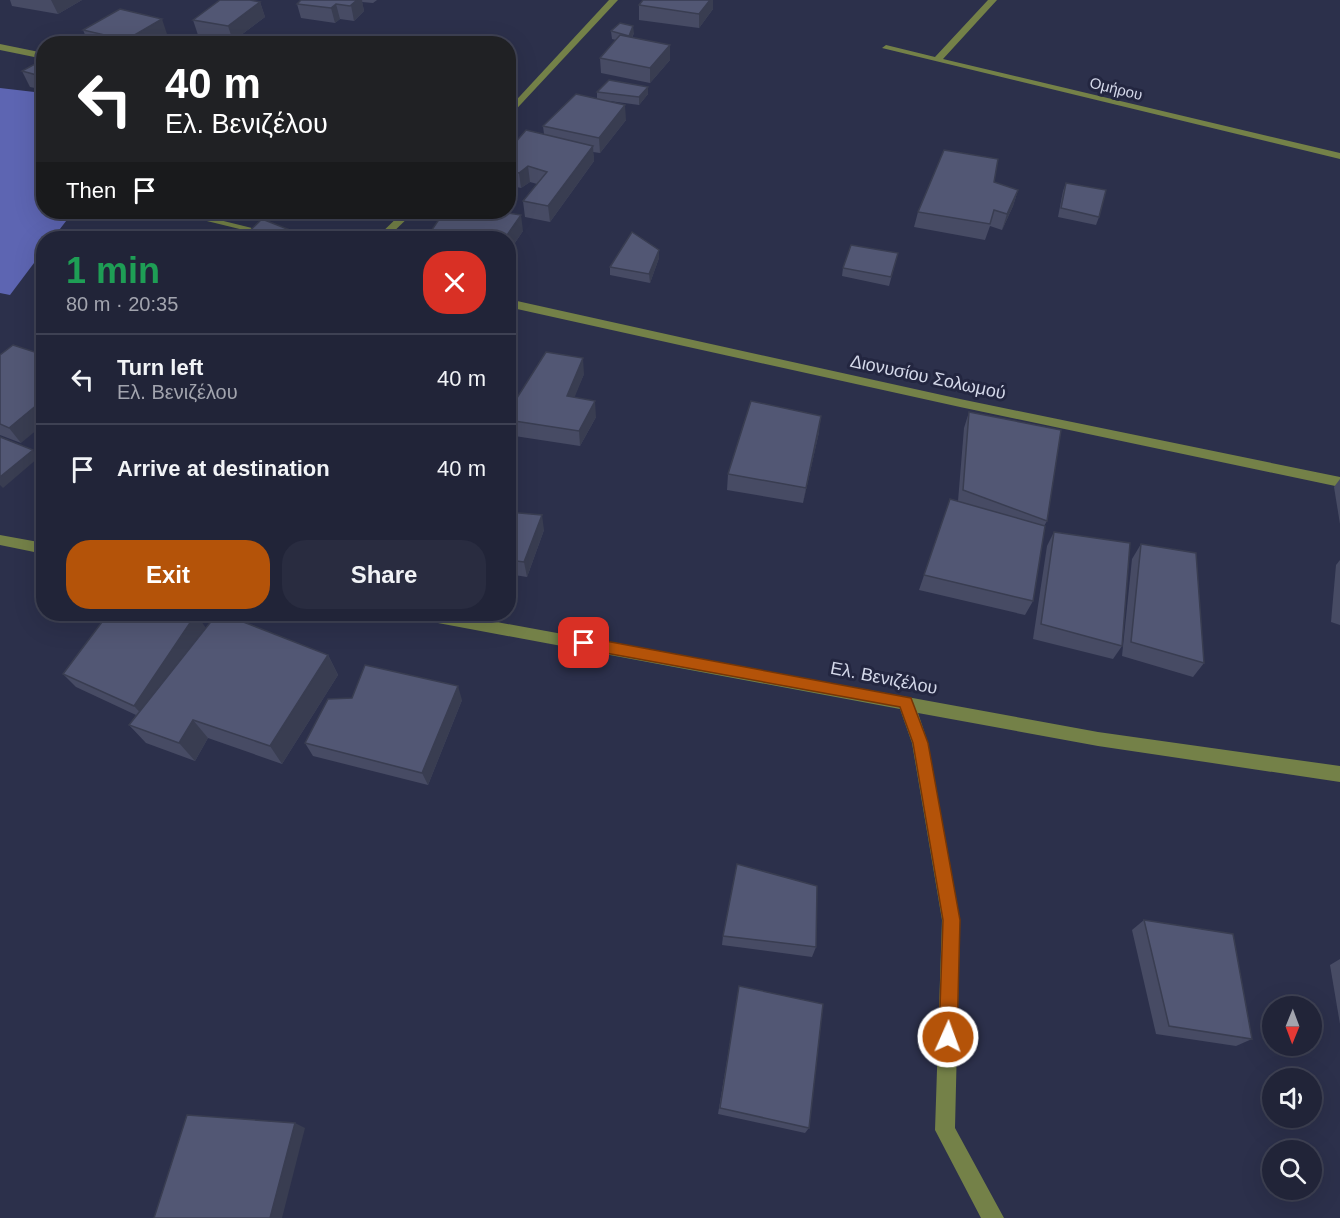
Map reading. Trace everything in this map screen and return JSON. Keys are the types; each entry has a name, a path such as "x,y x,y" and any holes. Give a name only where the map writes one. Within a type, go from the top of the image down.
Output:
{"street":[{"path":"516,106 614,0"},
{"path":"938,58 993,0"},
{"path":"0,47 36,54"},
{"name":"Ομήρου","path":"886,48 938,58 1142,111 1340,156"},
{"path":"205,219 258,231"},
{"path":"389,231 401,219"},
{"name":"Διονυσίου Σολωμού","path":"516,305 960,404 1340,482"},
{"path":"0,540 36,547"},
{"name":"Ελ. Βενιζέλου","path":"460,621 1098,739 1340,774"},
{"path":"906,702 920,743 951,920 945,1130 993,1218"}],"shaded area":[{"path":"0,88 36,92 36,219 68,219 58,231 36,231 36,260 10,295 0,293"}],"building":[{"path":"220,0 260,2 228,26 193,20"},
{"path":"301,0 357,0 350,6 336,4 331,8 297,4"},
{"path":"643,0 710,0 699,14 639,5"},
{"path":"120,9 162,19 133,36 109,36 83,30"},
{"path":"620,23 633,26 629,36 611,31"},
{"path":"620,35 670,45 650,68 600,58"},
{"path":"36,63 36,75 22,71"},
{"path":"609,80 648,87 639,97 597,92"},
{"path":"576,94 625,105 599,138 543,126"},
{"path":"526,130 593,146 548,206 523,201 547,172 528,166 519,173 516,172 516,142"},
{"path":"944,150 998,159 994,182 1018,190 1007,214 994,210 990,224 918,212"},
{"path":"1066,183 1106,190 1099,217 1061,208"},
{"path":"516,214 521,215 510,231 431,231 439,219 516,219"},
{"path":"262,219 292,231 249,231"},
{"path":"632,232 659,250 649,274 610,267"},
{"path":"851,245 898,253 891,277 843,268"},
{"path":"13,345 36,352 36,406 9,428 0,424 0,355"},
{"path":"546,352 583,358 567,396 595,401 579,431 516,421 516,399"},
{"path":"751,401 821,416 806,488 728,474"},
{"path":"969,412 1061,430 1047,521 963,490"},
{"path":"0,437 33,450 0,477"},
{"path":"950,499 1045,526 1033,601 924,575"},
{"path":"516,513 542,515 524,562 516,561"},
{"path":"1054,532 1130,543 1122,646 1041,624"},
{"path":"1141,544 1196,553 1204,663 1131,642"},
{"path":"103,621 191,621 134,706 63,674"},
{"path":"211,621 241,621 328,655 270,746 193,720 179,743 129,725"},
{"path":"365,665 458,686 422,773 305,743 328,699 352,698"},
{"path":"737,864 817,886 816,947 723,936"},
{"path":"1144,920 1233,934 1252,1039 1169,1026"},
{"path":"739,986 823,1004 809,1128 720,1108"},
{"path":"187,1115 295,1123 270,1218 154,1218"}],"route":[{"path":"584,643 906,702 920,743 951,920 948,1037"}]}
